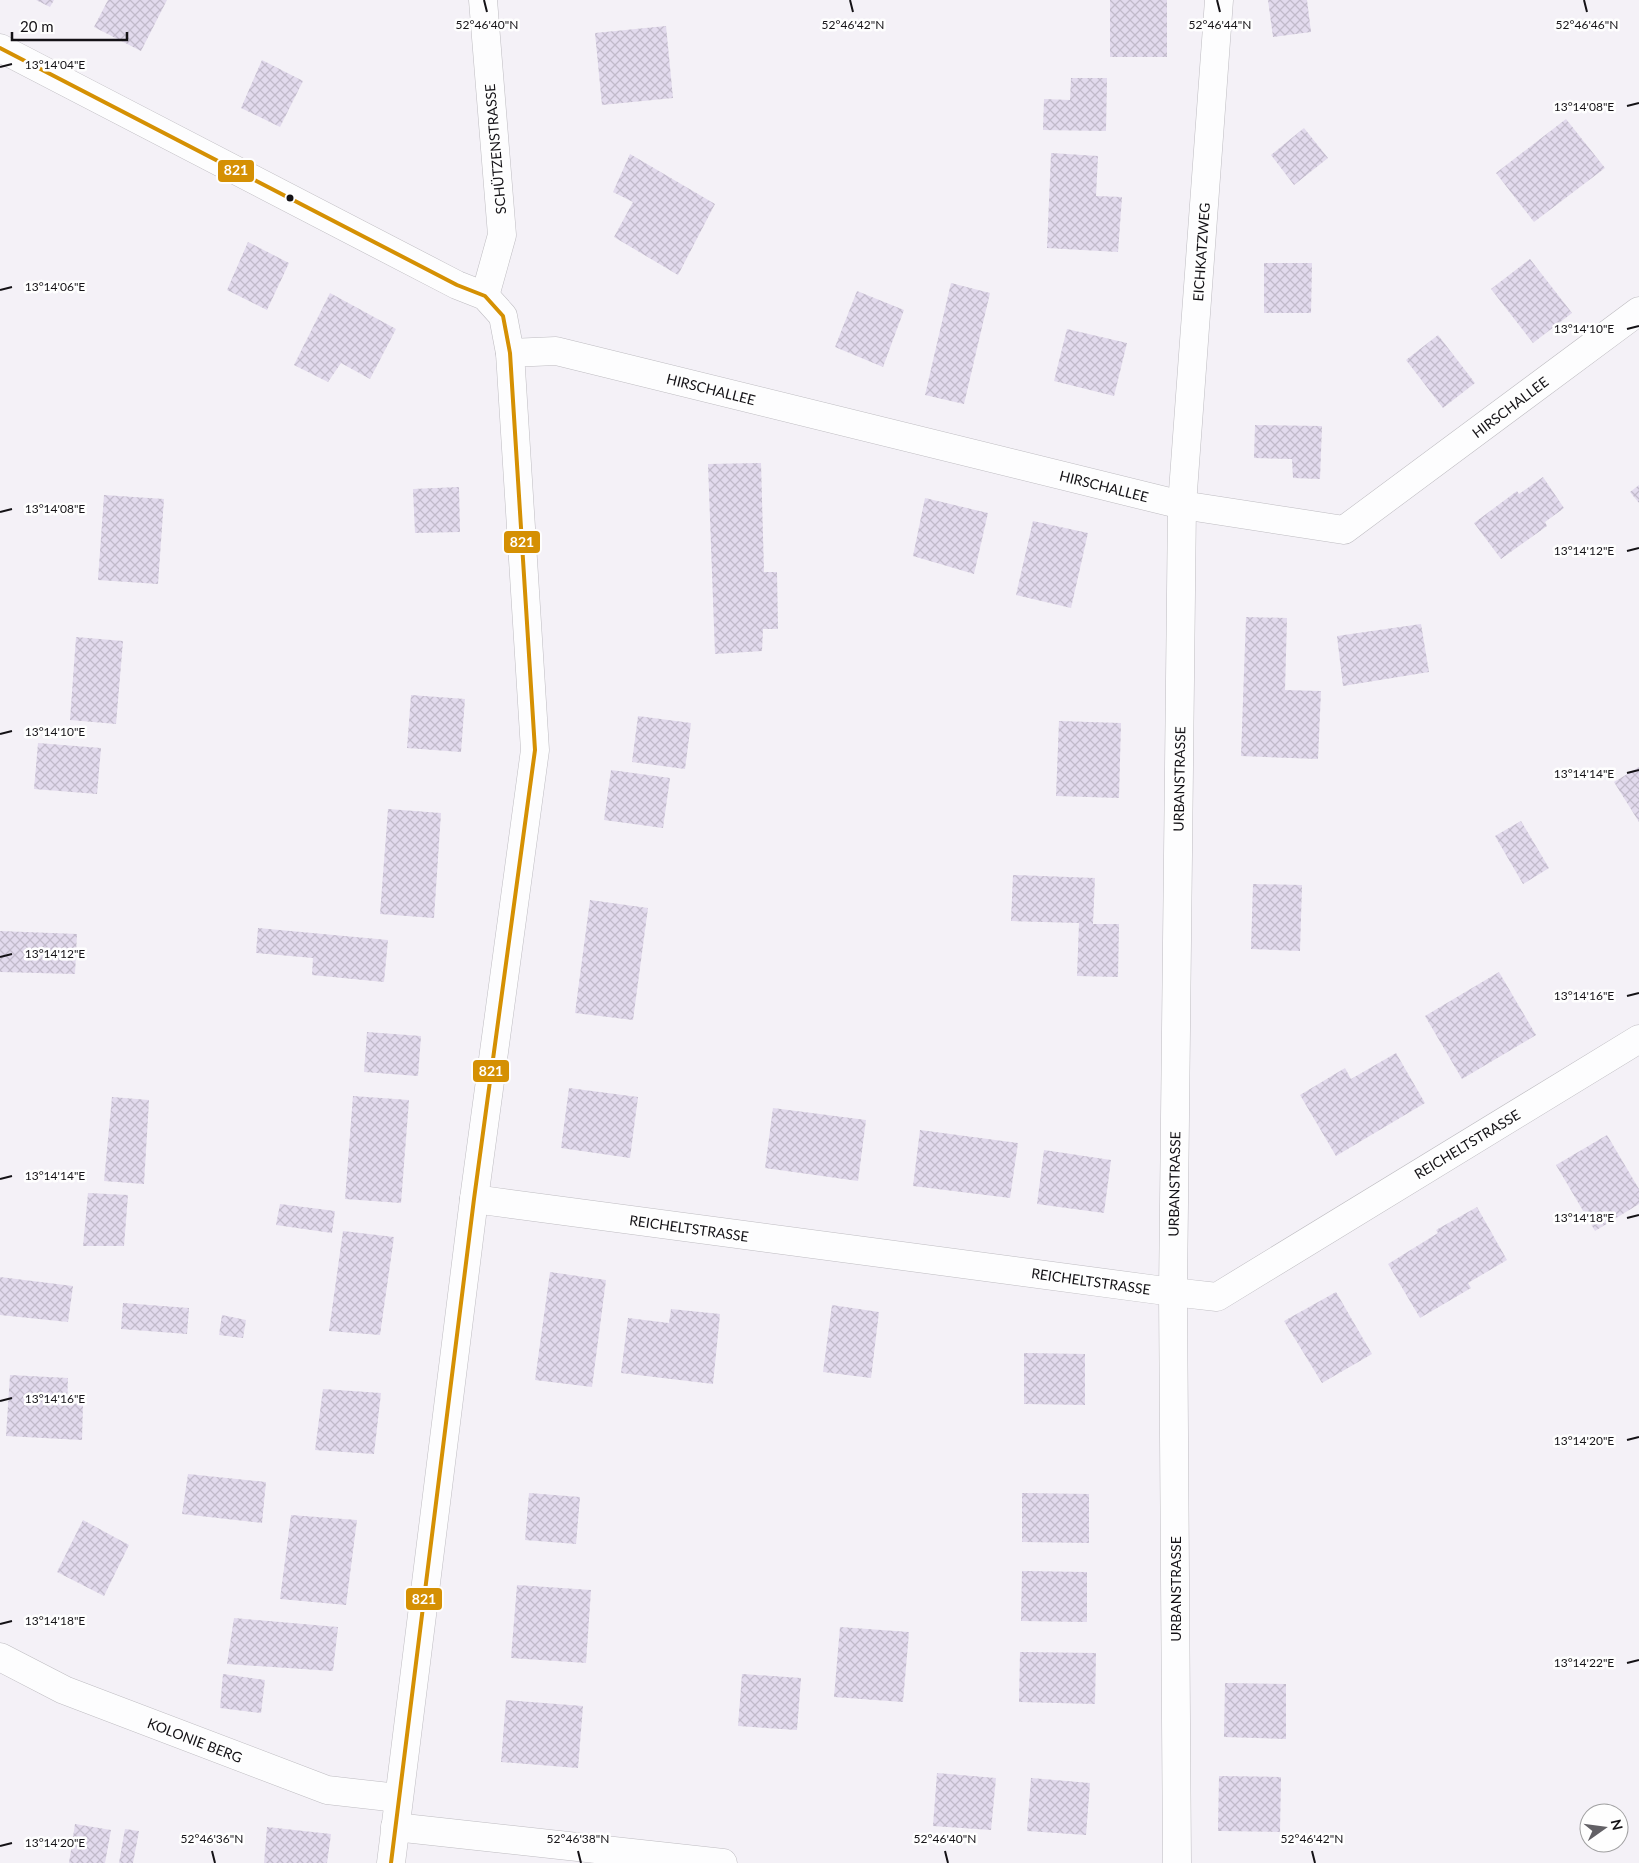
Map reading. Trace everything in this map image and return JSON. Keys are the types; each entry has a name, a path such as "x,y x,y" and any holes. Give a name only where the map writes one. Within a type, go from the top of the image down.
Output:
{"street":[{"name":"SCHÜTZENSTRASSE","path":"483,0 502,235 485,296"},
{"name":"EICHKATZWEG","path":"1182,505 1219,0"},
{"path":"0,48 457,285 485,296 503,316 510,354 535,750 474,1199 391,1863"},
{"name":"HIRSCHALLEE","path":"510,354 556,351 1182,505 1344,530 1639,311"},
{"name":"URBANSTRASSE","path":"1177,1863 1173,1292 1182,505"},
{"name":"REICHELTSTRASSE","path":"474,1199 1217,1297 1639,1039"},
{"name":"KOLONIE BERG","path":"0,1657 64,1690 327,1790 398,1798"},
{"path":"395,1827 723,1863"}],"building":[{"path":"36,0 54,0 50,7"},
{"path":"108,0 167,0 141,51 94,27"},
{"path":"1110,0 1167,0 1167,57 1110,57"},
{"path":"1268,0 1307,0 1311,32 1273,37"},
{"path":"666,26 673,98 602,105 595,33"},
{"path":"262,60 303,81 280,127 241,108"},
{"path":"1071,78 1107,78 1106,131 1043,130 1044,99 1070,100"},
{"path":"1566,119 1605,168 1534,222 1496,173"},
{"path":"1304,128 1328,158 1294,185 1271,155"},
{"path":"1051,153 1098,156 1096,196 1122,197 1118,252 1047,248"},
{"path":"630,154 715,204 678,275 614,237 633,202 613,192"},
{"path":"248,242 289,263 267,310 227,290"},
{"path":"1530,259 1572,313 1533,343 1491,289"},
{"path":"1264,263 1312,263 1311,313 1264,313"},
{"path":"951,283 990,293 964,404 925,395"},
{"path":"857,291 904,310 883,367 835,347"},
{"path":"330,293 396,329 370,379 341,363 328,382 294,365"},
{"path":"1067,329 1127,343 1114,396 1054,381"},
{"path":"1438,335 1475,383 1443,408 1406,360"},
{"path":"1255,425 1322,426 1320,479 1293,478 1292,459 1254,458"},
{"path":"761,463 764,572 777,572 778,629 763,629 762,651 715,654 708,464"},
{"path":"1543,477 1564,508 1545,522 1547,526 1501,559 1474,523 1517,491 1519,494"},
{"path":"1639,485 1639,503 1630,492"},
{"path":"459,487 460,532 415,533 413,489"},
{"path":"104,495 164,499 158,584 98,580"},
{"path":"925,498 988,513 974,574 913,556"},
{"path":"1033,521 1088,533 1071,608 1016,595"},
{"path":"1246,617 1287,618 1285,690 1321,691 1318,759 1241,756"},
{"path":"1421,624 1429,672 1343,686 1337,636"},
{"path":"76,637 123,641 116,724 70,720"},
{"path":"411,695 465,699 461,752 407,748"},
{"path":"638,716 691,723 685,769 632,762"},
{"path":"1059,721 1121,723 1119,798 1056,796"},
{"path":"38,743 101,748 97,794 34,789"},
{"path":"1639,767 1639,822 1614,782"},
{"path":"611,770 670,778 663,828 604,820"},
{"path":"388,809 441,813 434,918 380,914"},
{"path":"1521,821 1549,868 1523,884 1495,836"},
{"path":"1013,875 1095,878 1093,924 1119,924 1118,977 1077,976 1079,923 1011,921"},
{"path":"1253,884 1302,885 1300,951 1251,949"},
{"path":"590,900 648,908 633,1020 575,1013"},
{"path":"258,928 388,940 384,982 312,975 313,958 256,953"},
{"path":"0,931 77,934 75,974 0,972"},
{"path":"1499,972 1536,1035 1462,1079 1425,1016"},
{"path":"367,1032 421,1036 418,1076 364,1072"},
{"path":"1396,1053 1425,1103 1336,1156 1300,1095 1345,1068 1351,1079"},
{"path":"569,1088 638,1097 630,1158 561,1148"},
{"path":"353,1096 409,1100 401,1203 345,1199"},
{"path":"112,1097 149,1100 144,1184 104,1181"},
{"path":"773,1108 866,1120 858,1181 765,1168"},
{"path":"920,1130 1018,1143 1010,1198 913,1186"},
{"path":"1607,1135 1639,1189 1639,1204 1595,1231 1556,1165"},
{"path":"1044,1150 1111,1160 1104,1213 1037,1204"},
{"path":"88,1193 128,1195 124,1246 83,1246"},
{"path":"280,1204 335,1211 332,1233 276,1225"},
{"path":"1477,1207 1507,1260 1468,1283 1471,1288 1420,1318 1388,1264 1438,1233 1436,1230"},
{"path":"343,1231 394,1237 380,1335 329,1331"},
{"path":"550,1272 606,1280 592,1387 535,1380"},
{"path":"0,1277 73,1286 68,1322 0,1315"},
{"path":"1336,1292 1372,1354 1322,1383 1284,1321"},
{"path":"123,1303 189,1308 187,1334 121,1329"},
{"path":"832,1305 879,1312 871,1378 823,1372"},
{"path":"671,1309 720,1314 713,1384 621,1373 628,1318 669,1323"},
{"path":"222,1315 246,1320 243,1338 219,1335"},
{"path":"1024,1353 1085,1354 1085,1405 1024,1404"},
{"path":"10,1375 68,1378 67,1403 83,1404 82,1440 6,1436"},
{"path":"323,1389 381,1393 374,1454 315,1450"},
{"path":"188,1474 266,1482 262,1523 182,1514"},
{"path":"529,1493 580,1497 576,1544 525,1540"},
{"path":"1022,1493 1089,1494 1089,1543 1022,1542"},
{"path":"291,1515 357,1520 346,1605 280,1599"},
{"path":"83,1520 129,1545 104,1596 57,1572"},
{"path":"1022,1571 1087,1572 1087,1622 1021,1621"},
{"path":"517,1585 591,1590 586,1663 511,1658"},
{"path":"234,1618 338,1627 333,1671 227,1664"},
{"path":"840,1627 909,1632 903,1702 834,1697"},
{"path":"1020,1652 1096,1653 1095,1704 1019,1702"},
{"path":"223,1674 265,1680 261,1713 220,1708"},
{"path":"742,1674 801,1678 797,1730 738,1726"},
{"path":"1225,1683 1286,1684 1286,1739 1224,1737"},
{"path":"506,1700 583,1706 578,1768 501,1762"},
{"path":"937,1773 996,1778 991,1830 933,1826"},
{"path":"1219,1776 1281,1777 1280,1832 1218,1831"},
{"path":"1031,1778 1090,1783 1086,1835 1027,1831"},
{"path":"75,1824 111,1830 105,1863 69,1863"},
{"path":"267,1827 331,1834 327,1863 264,1863"},
{"path":"125,1829 139,1831 133,1863 119,1863"}],"transit line":[{"name":"821","path":"0,48 457,285 485,296 503,316 510,353 535,750 474,1199 391,1863"}]}
